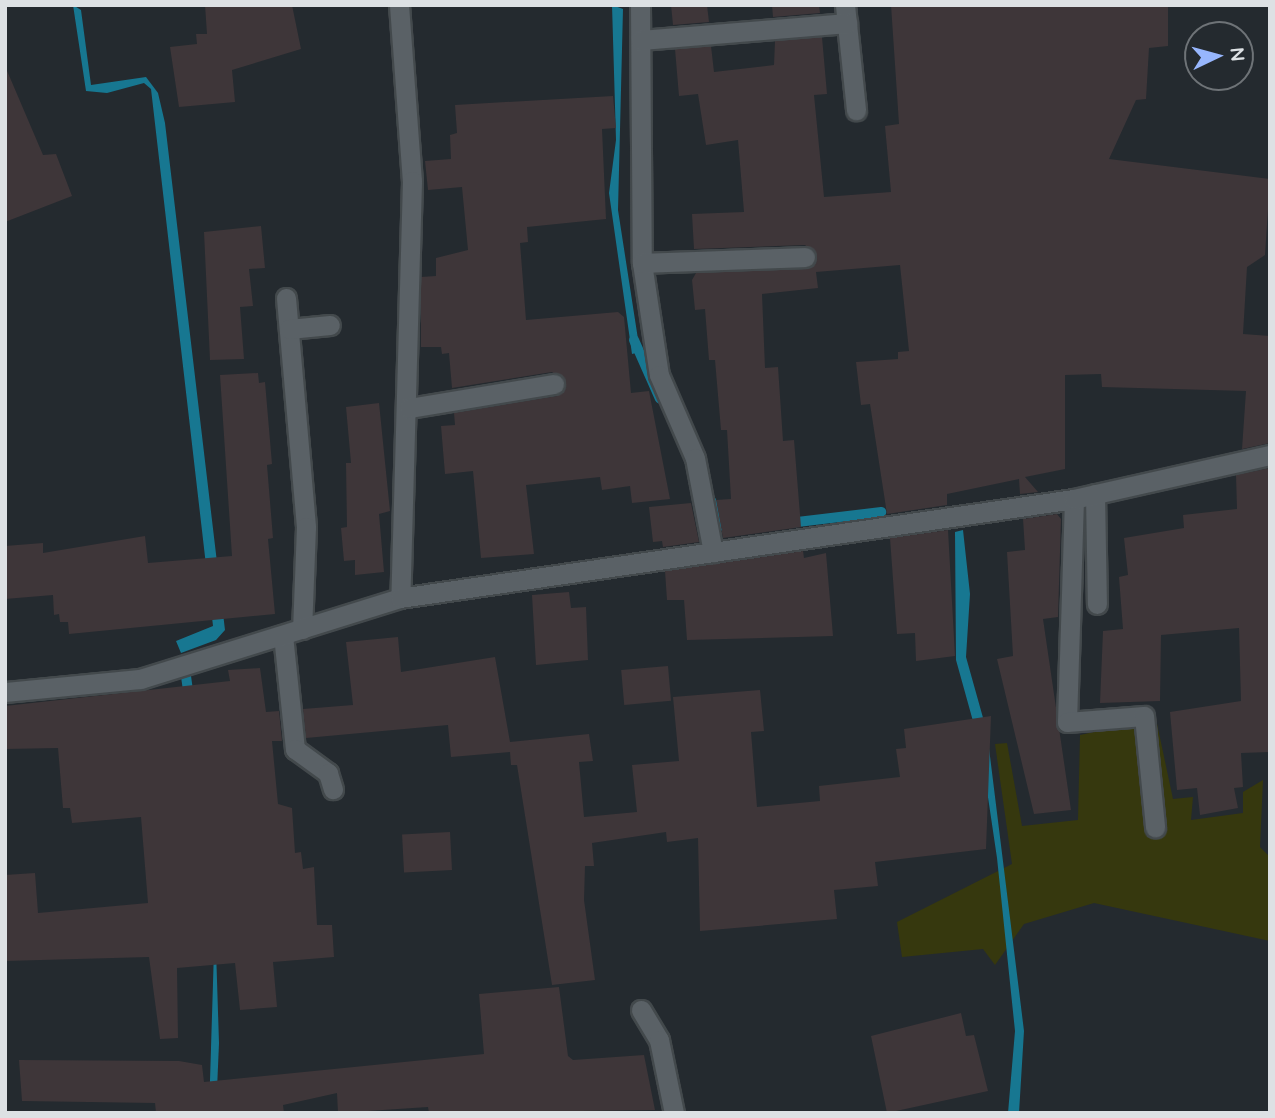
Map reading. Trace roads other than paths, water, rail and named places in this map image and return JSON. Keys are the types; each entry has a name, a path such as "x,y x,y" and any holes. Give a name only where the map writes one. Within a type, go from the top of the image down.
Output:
{"street":[{"path":"399,5 412,181 409,408 400,598"},
{"path":"640,5 642,263 659,374 695,458 713,552"},
{"path":"641,40 846,14 856,110"},
{"path":"642,263 805,257"},
{"path":"286,298 306,527 292,632 295,749 328,773 333,789"},
{"path":"289,328 330,325"},
{"path":"409,408 554,384"},
{"path":"5,692 140,679 400,598 1074,499 1270,455"},
{"path":"1095,494 1097,604"},
{"path":"1074,499 1068,722 1144,716 1155,827"},
{"path":"640,1010 659,1040 674,1113"}],"water":[{"path":"73,5 81,10 91,85 146,77 158,93 165,123 225,630 216,640 181,653 176,641 213,626 151,89 144,83 107,93 86,91"},
{"path":"612,5 623,9 618,210 640,352 632,354 609,193 616,140"},
{"path":"963,530 970,594 966,657 987,732 1024,1031 1019,1113 1008,1113 1015,1031 997,858 981,750 956,660 955,532"},
{"path":"215,918 219,1043 216,1113 209,1113"}],"waterway":[{"path":"634,340 660,399"},
{"path":"708,495 725,527"},
{"path":"789,523 881,512"},
{"path":"184,662 189,698"}]}
